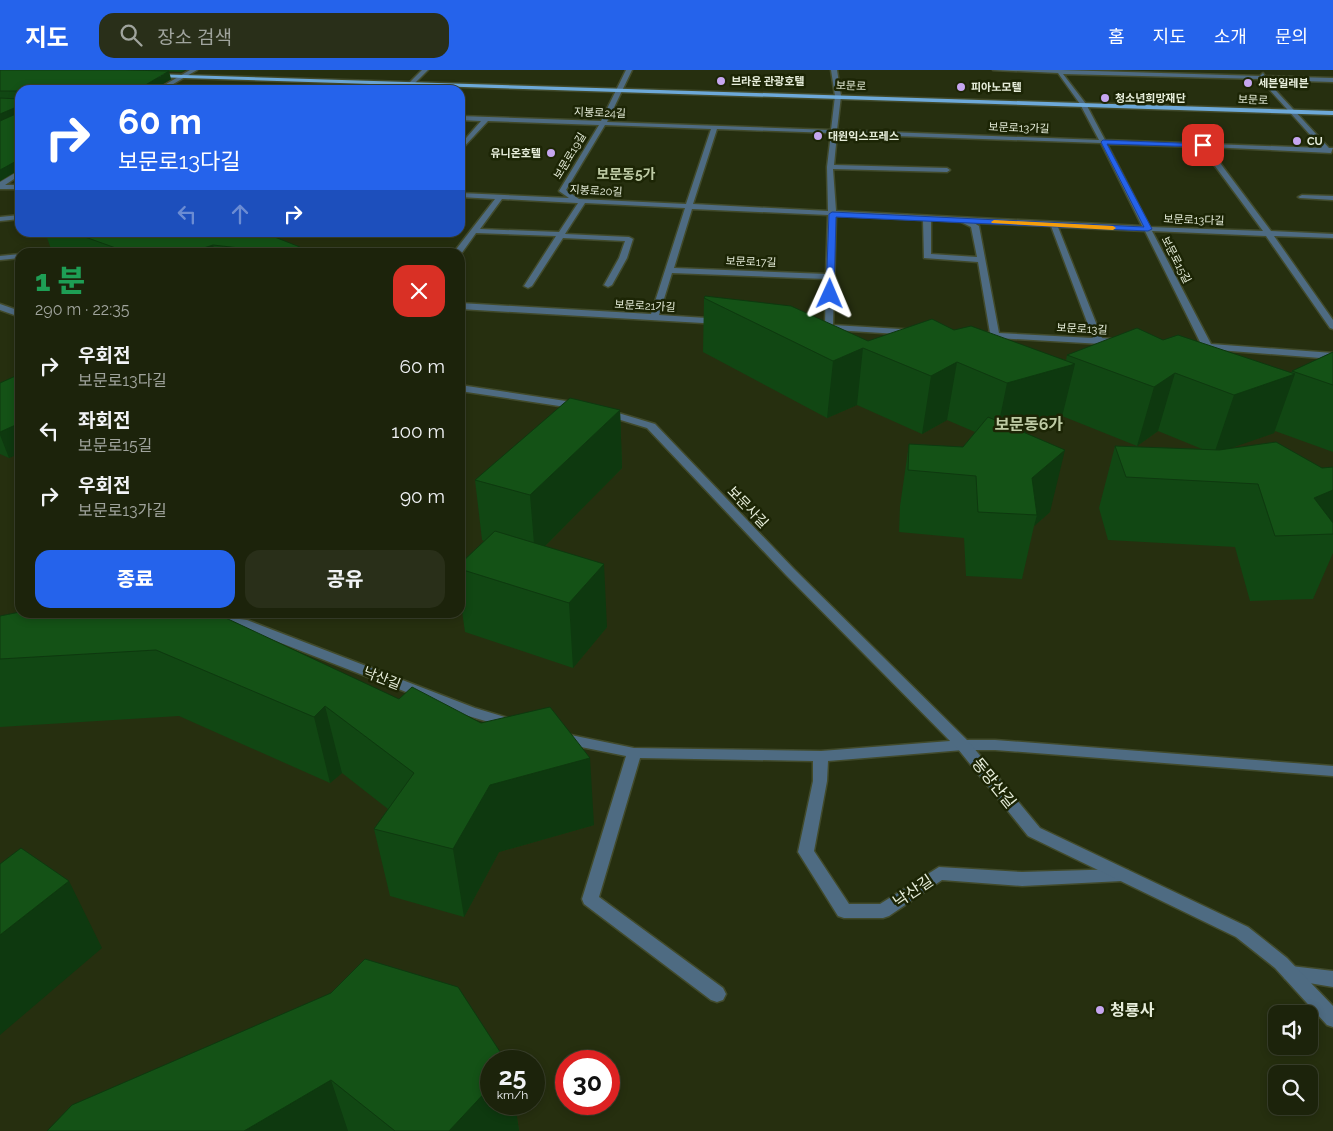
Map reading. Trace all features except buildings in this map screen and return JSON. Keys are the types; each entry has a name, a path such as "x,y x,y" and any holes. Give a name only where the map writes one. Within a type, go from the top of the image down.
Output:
{"main road":[{"name":"보문로","path":"147,74 1333,112"}],"street":[{"path":"168,85 194,70"},
{"path":"410,85 425,70"},
{"path":"620,89 629,70"},
{"path":"829,327 832,214 830,167 838,96 834,70"},
{"path":"996,70 1333,80"},
{"path":"1262,78 1263,70"},
{"path":"1059,71 1083,104"},
{"path":"1262,78 1333,155"},
{"name":"보문로19길","path":"580,202 562,191 603,124 620,89"},
{"name":"보문로15길","path":"1083,104 1207,346"},
{"name":"지봉로24길","path":"465,118 834,132"},
{"path":"465,143 486,119"},
{"path":"654,318 714,128"},
{"name":"보문로13가길","path":"834,132 1330,150"},
{"path":"1203,145 1333,326"},
{"path":"830,167 947,170"},
{"path":"0,186 15,176"},
{"path":"0,186 15,187"},
{"name":"지봉로20길","path":"465,195 832,214"},
{"path":"461,248 500,197"},
{"path":"1302,197 1333,198"},
{"path":"528,286 580,202"},
{"name":"보문로13다길","path":"832,214 1333,236"},
{"path":"0,219 15,218"},
{"path":"927,219 927,256 981,260"},
{"path":"963,220 975,226 995,336"},
{"path":"1054,225 1099,341"},
{"path":"474,231 629,239 623,258 608,285"},
{"path":"0,258 15,256"},
{"name":"보문로17길","path":"670,270 830,277"},
{"name":"보문로21가길","path":"465,306 732,322"},
{"path":"0,307 15,312"},
{"path":"810,326 926,332"},
{"name":"보문로13길","path":"975,335 1129,342"},
{"path":"1188,345 1333,356"},
{"name":"보문사길","path":"465,389 590,408 652,426 804,586 963,745"},
{"name":"낙산길","path":"205,618 242,623 470,712 525,727"},
{"path":"544,733 634,753 821,756 963,745"},
{"name":"동망산길","path":"963,745 994,745 1333,770"},
{"name":"동망산길","path":"963,745 1034,832 1242,932 1280,963 1333,1019"},
{"path":"634,753 590,899 717,994"},
{"name":"낙산길","path":"821,756 820,780 806,852 844,912 883,911 939,873 1022,879 1122,875"},
{"path":"1291,974 1333,979"}],"slow traffic":[{"path":"994,222 1113,228"}],"place":[{"name":"브라운 관광호텔","path":"721,81"},
{"name":"세븐일레븐","path":"1248,83"},
{"name":"피아노모텔","path":"961,87"},
{"name":"청소년희망재단","path":"1105,98"},
{"name":"대원익스프레스","path":"818,136"},
{"name":"CU","path":"1297,141"},
{"name":"유니온호텔","path":"551,153"},
{"name":"청룡사","path":"1100,1010"}],"district":[{"name":"보문동5가","path":"626,174"},
{"name":"보문동6가","path":"1029,424"}],"route":[{"path":"830,294 832,214 1148,229 1103,142 1203,145"}]}
